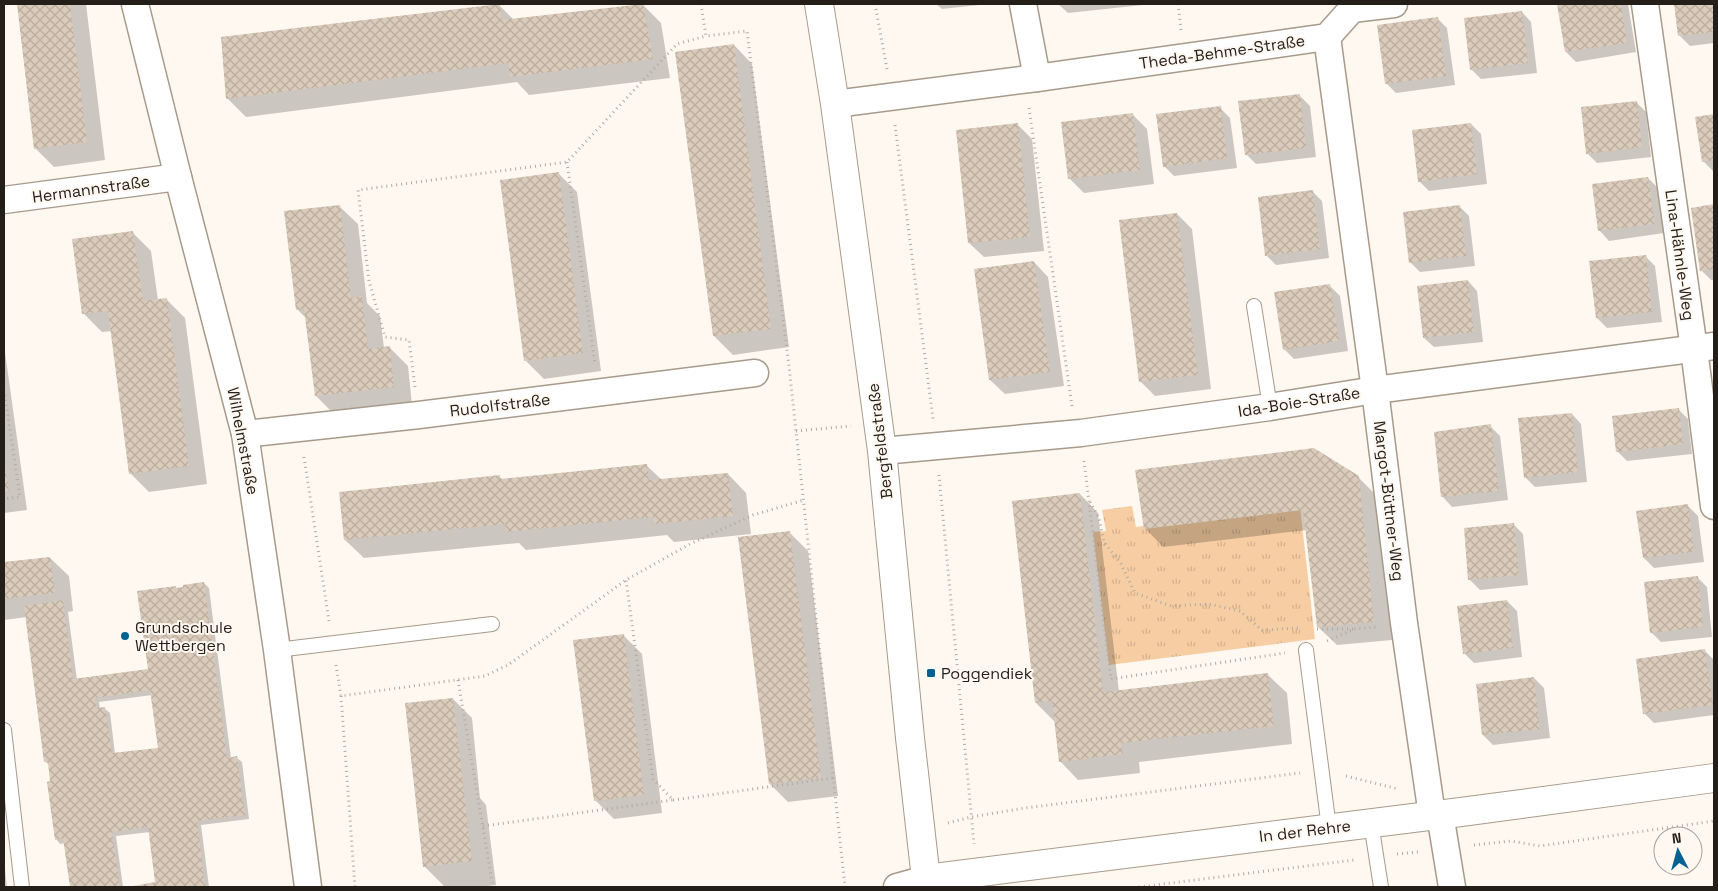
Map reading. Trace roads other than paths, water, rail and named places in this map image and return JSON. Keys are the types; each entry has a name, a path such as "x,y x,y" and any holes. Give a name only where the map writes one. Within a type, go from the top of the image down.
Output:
{"street":[{"name":"Wilhelmstraße","path":"135,4 178,177 246,434 308,887"},
{"name":"Bergfeldstraße","path":"819,4 835,104 882,451 926,883"},
{"path":"1023,4 1031,79"},
{"name":"Theda-Behme-Straße","path":"835,104 1031,79 1327,37 1352,9 1394,4"},
{"name":"Lina-Hähnle-Weg","path":"1645,4 1704,348 1714,506"},
{"name":"Margot-Büttner-Weg","path":"1327,37 1375,390 1404,623 1436,815 1446,848 1452,887"},
{"name":"Hermannstraße","path":"4,200 178,177"},
{"name":"Ida-Boie-Straße","path":"882,451 1081,433 1270,407 1375,390 1704,348"},
{"name":"Rudolfstraße","path":"246,434 419,415 755,373"},
{"name":"In der Rehre","path":"897,887 1714,778"}],"lane":[{"path":"1254,306 1270,407"},
{"path":"277,650 492,624"},
{"path":"1306,650 1329,828"},
{"path":"4,730 22,887"},
{"path":"1371,823 1381,887"}],"place":[{"name":"Grundschule Wettbergen","path":"125,636"},
{"name":"Poggendiek","path":"931,673"}]}
